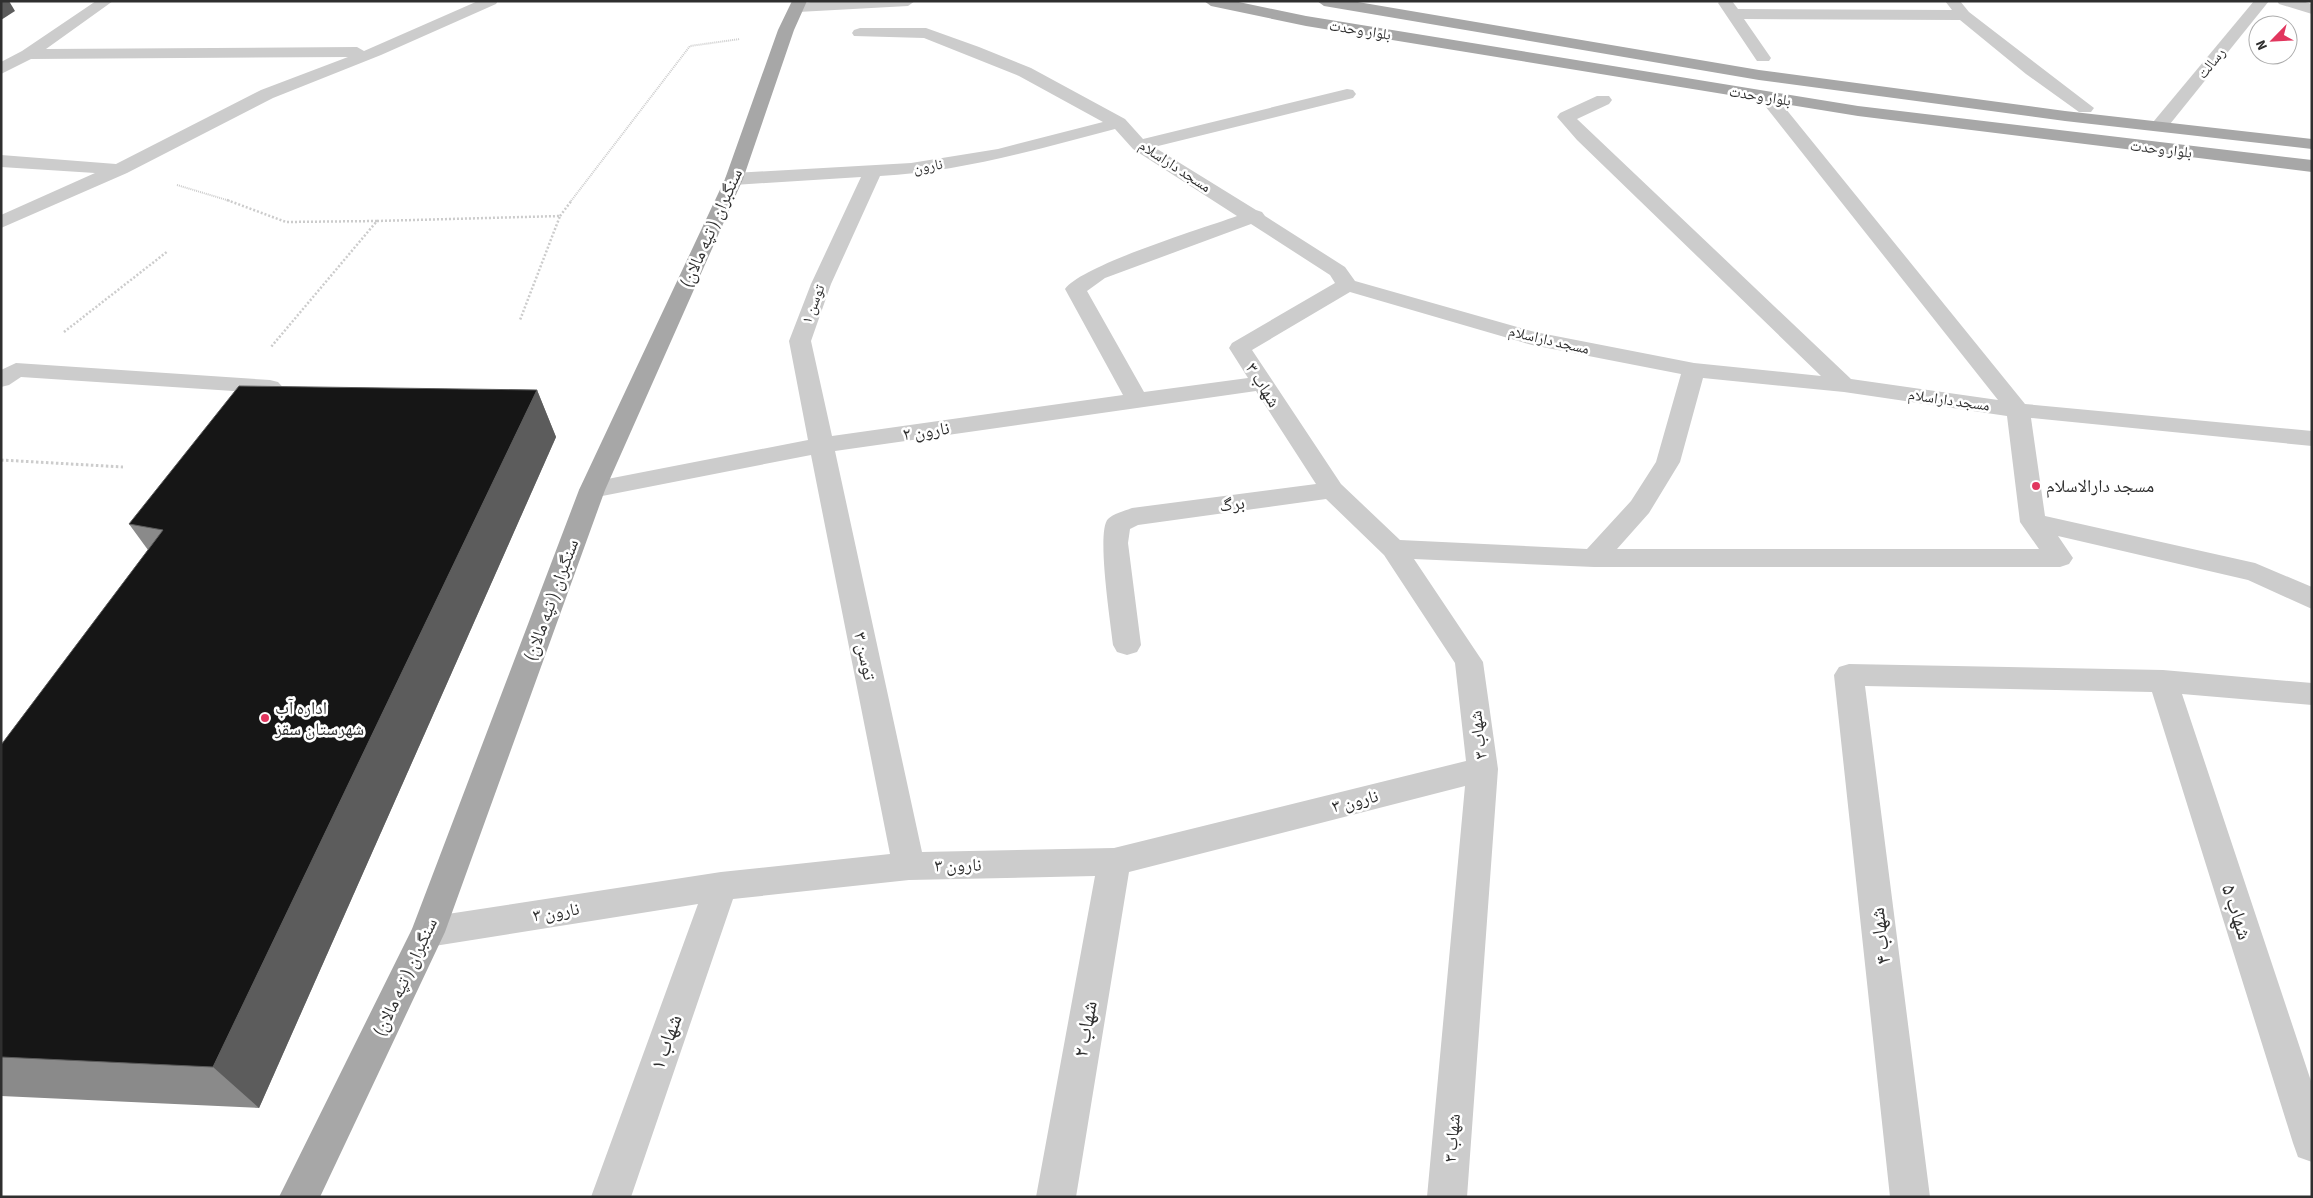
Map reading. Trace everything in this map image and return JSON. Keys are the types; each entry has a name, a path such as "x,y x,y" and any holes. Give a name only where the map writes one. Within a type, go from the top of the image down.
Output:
{"main road":[{"name":"بلوار وحدت","path":"1212,1 1306,21 1858,111 2312,166"},
{"name":"بلوار وحدت","path":"1324,1 1759,75 2065,116 2312,144"},
{"name":"سنگبران ( تپه مالان)","path":"299,1197 428,932 592,490 734,179 786,30 799,4"}],"street":[{"path":"1,69 28,54 106,1"},
{"path":"1,222 120,169 266,94 375,52 491,1"},
{"path":"799,4 908,1"},
{"path":"1952,1 1964,15 2032,70 2085,108"},
{"name":"رسالت","path":"2160,126 2262,1"},
{"path":"2284,1 2312,9"},
{"path":"1729,8 1964,15"},
{"path":"1729,8 1763,58"},
{"name":"مسجد داراسلام","path":"860,33 926,33 1025,72 1119,123 1139,145 1255,216 1338,271 1347,284 1532,338 1694,370 1844,385 2018,410 2312,439"},
{"path":"28,54 375,52"},
{"path":"1139,145 1347,94"},
{"path":"1393,549 1594,558 2060,558 2033,522 2018,410 1766,97"},
{"path":"1603,100 1566,117 1583,136 1844,385"},
{"name":"نارون","path":"734,179 911,169 999,154 1119,123"},
{"path":"1,161 120,169"},
{"name":"توسن ۱","path":"822,445 800,341 820,284 873,172"},
{"path":"1137,400 1076,289 1098,274 1255,216"},
{"name":"شهاب ۳","path":"1347,284 1240,348 1332,490 1393,549 1469,662 1482,769 1447,1197"},
{"path":"1594,558 1640,507 1668,462 1694,370"},
{"path":"9,375 270,388 278,393 280,398 268,413"},
{"name":"نارون ۲","path":"592,490 822,445 1261,383"},
{"name":"توسن ۳","path":"822,445 908,866"},
{"name":"برگ","path":"1127,645 1115,543 1117,525 1132,517 1332,490"},
{"path":"2033,522 2255,572 2312,599"},
{"name":"شهاب ۴","path":"1910,1197 1849,675 2163,681"},
{"path":"2163,681 2312,694"},
{"name":"شهاب ۵","path":"2163,681 2312,1142"},
{"name":"نارون ۳","path":"428,932 721,886 908,866 1114,862 1482,769"},
{"name":"شهاب ۲","path":"1056,1197 1114,862"},
{"name":"شهاب ۱","path":"611,1197 721,886"}],"path":[{"path":"520,320 560,216 690,46 746,38"},
{"path":"120,169 227,200 286,222 560,216"},
{"path":"238,385 377,221"},
{"path":"9,375 168,251"},
{"path":"1,460 123,467"}],"building":[{"name":"اداره آب شهرستان سقز","path":"239,386 537,390 213,1067 1,1057 1,745 163,530 129,524"}],"place":[{"name":"مسجد دارالاسلام","path":"2036,486"},
{"name":"اداره آب شهرستان سقز","path":"265,718"}]}
